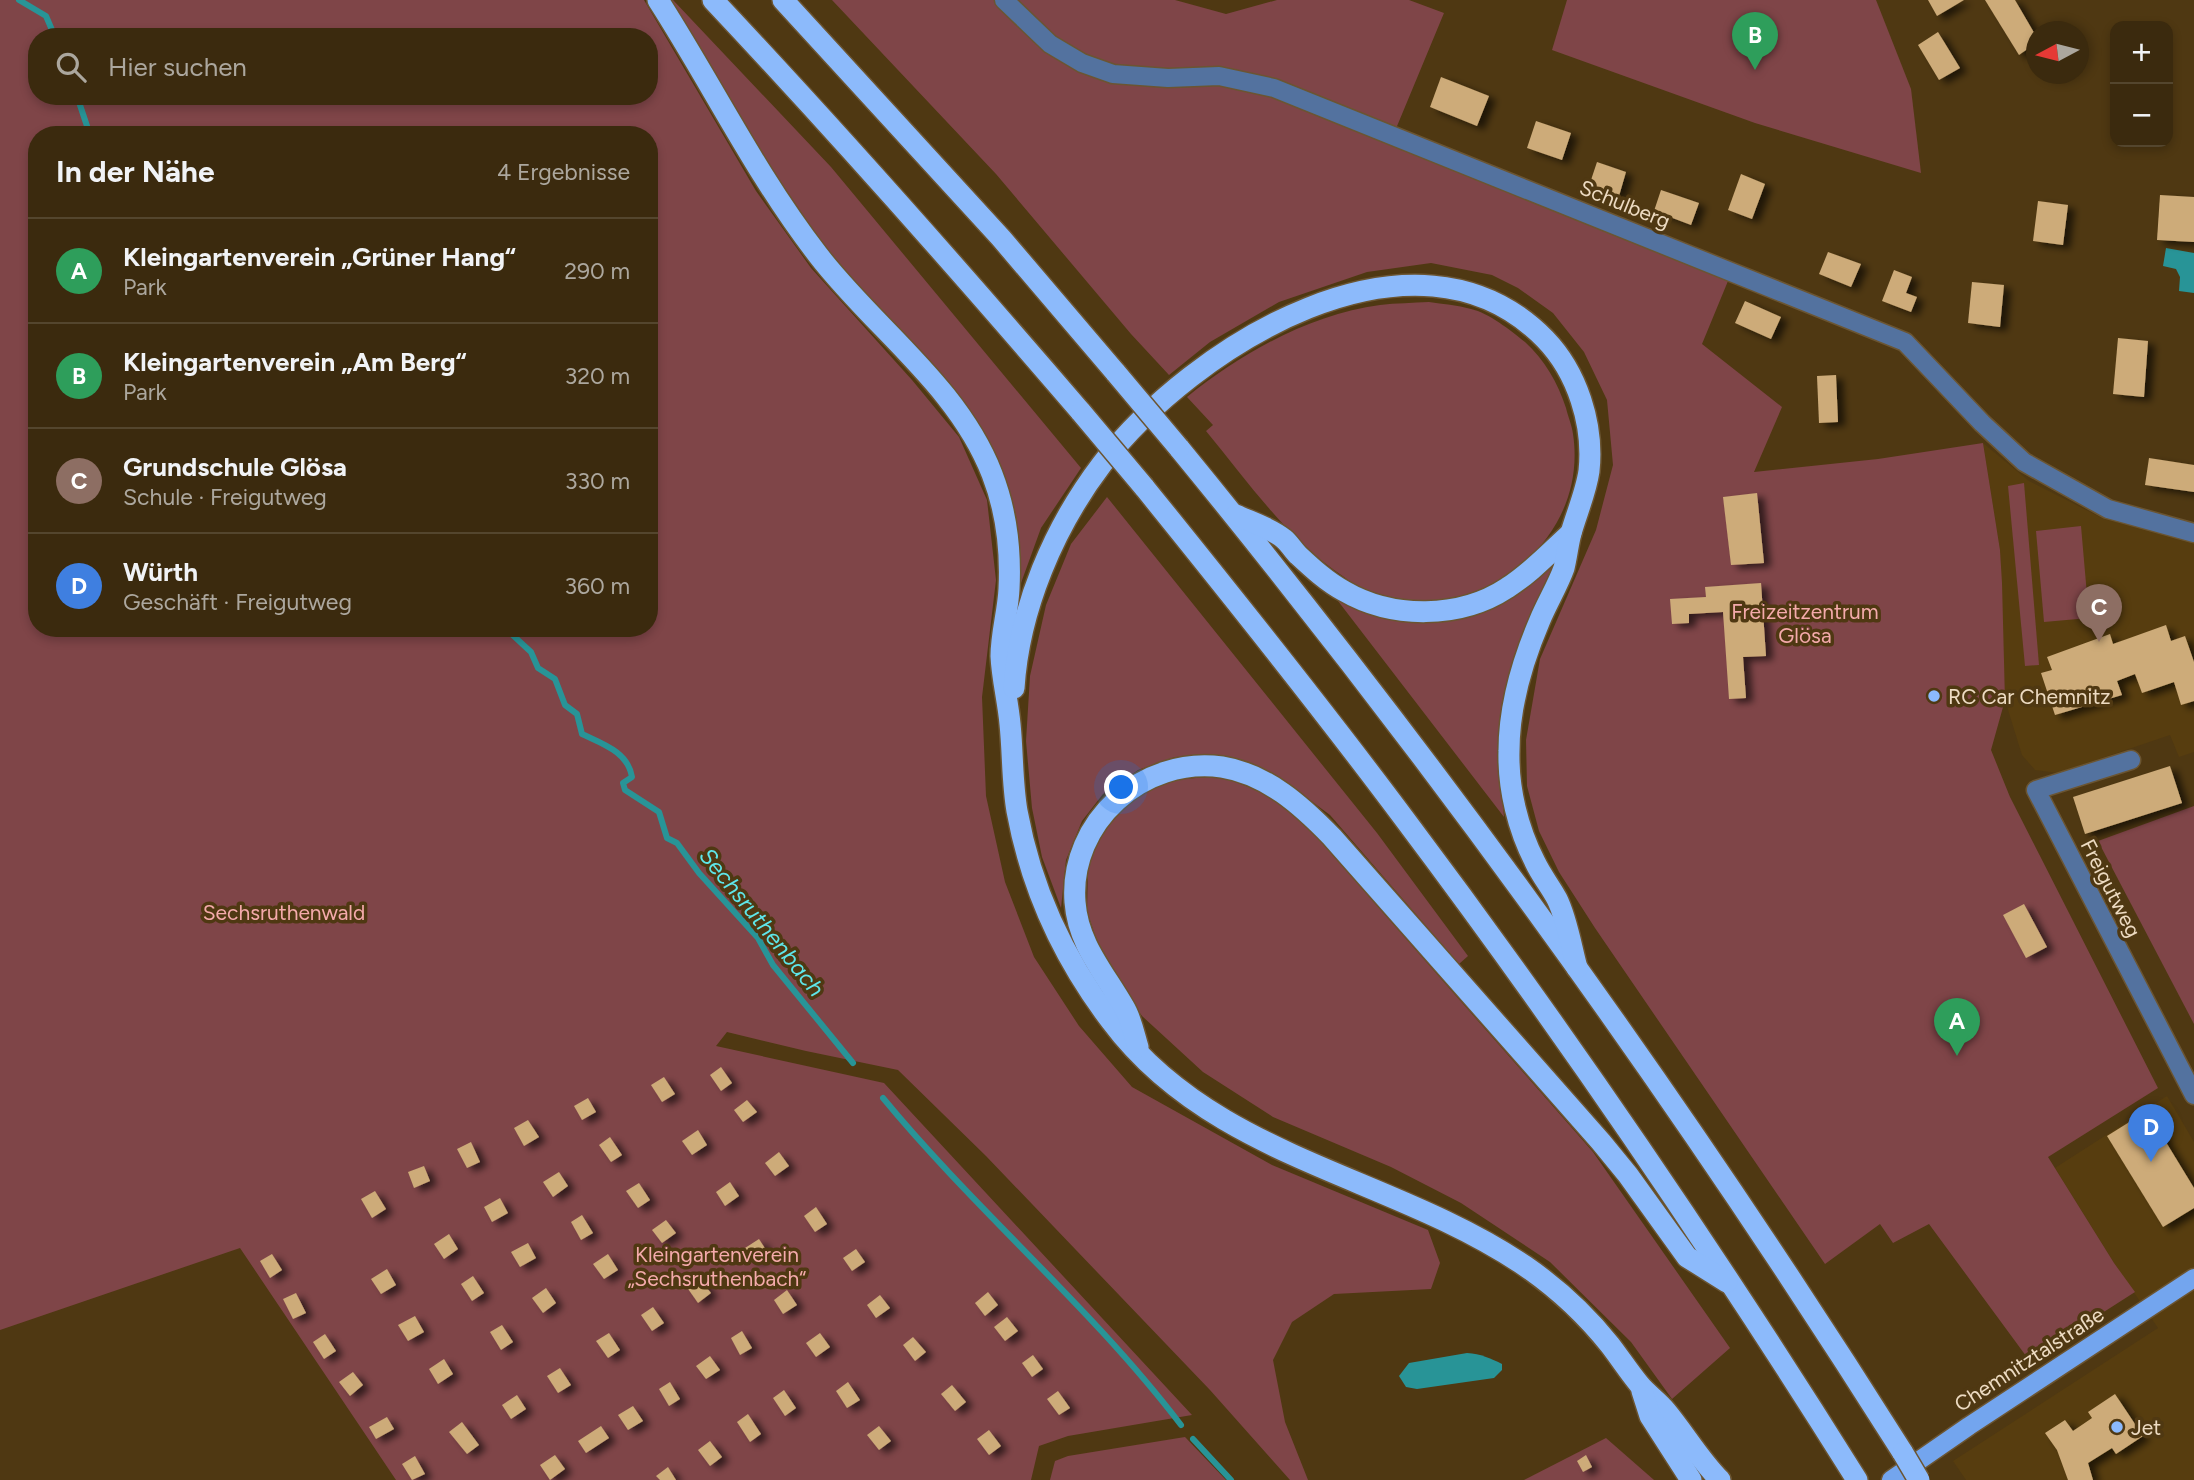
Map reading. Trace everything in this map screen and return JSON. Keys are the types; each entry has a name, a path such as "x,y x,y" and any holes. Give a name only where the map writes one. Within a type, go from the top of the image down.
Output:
{"highway":[{"path":"658,0 775,195 803,236 846,289 948,401 980,447 992,474 1006,525 1009,587 1001,654 1011,729 1017,809 1036,885 1058,938 1116,1027 1141,1055 1189,1097 1246,1133 1307,1163 1442,1219 1530,1269 1585,1317 1640,1385 1664,1408 1720,1480"},
{"path":"713,0 966,277 1081,412 1262,634 1407,821 1608,1102 1857,1480"},
{"path":"783,0 1001,238 1116,373 1232,513 1415,749 1577,968 1766,1241 1919,1480"},
{"path":"1011,729 1015,675 1031,603 1060,532 1100,467 1150,410 1206,363 1270,326 1318,304 1343,296 1395,287 1448,287 1492,300 1533,327 1562,359 1573,378 1588,432 1588,472 1582,501 1571,533 1564,568 1538,625 1519,677 1513,702 1508,755 1520,827 1536,865 1558,901 1577,968"},
{"path":"1232,513 1284,538 1312,568 1343,591 1366,603 1415,612 1447,610 1477,603 1504,590 1527,574 1571,533"},
{"path":"1141,1055 1126,1009 1088,951 1079,927 1074,884 1079,861 1090,833 1107,809 1124,792 1152,776 1191,766 1223,767 1252,776 1293,800 1332,837 1601,1142 1687,1258 1724,1277"},
{"path":"1640,1385 1650,1416 1691,1480"}],"main road":[{"name":"Chemnitztalstraße","path":"1891,1480 2194,1278"}],"street":[{"name":"Schulberg","path":"1004,0 1050,44 1082,63 1113,74 1168,78 1219,76 1274,88 1905,342 1982,423 2024,462 2108,509 2194,533"},
{"name":"Freigutweg","path":"2131,760 2036,790 2194,1095"}],"shaded area":[{"path":"1983,443 2029,481 2102,518 2181,539 2194,538 2194,752 2179,757 2170,735 2058,773 2035,770 2022,755 2005,700 2000,550"},
{"path":"2167,1096 2194,1142 2194,1480 1966,1480 1953,1461 2158,1328 2055,1168"}],"green space":[{"path":"0,0 644,0 756,191 811,268 912,380 959,437 987,500 996,580 982,697 986,796 1005,882 1034,957 1079,1026 1132,1087 1272,1165 1428,1230 1440,1263 1431,1289 1334,1294 1292,1322 1273,1360 1285,1422 1308,1480 1290,1480 1210,1390 986,1156 898,1070 727,1032 716,1046 884,1083 1192,1415 1068,1436 1039,1446 1031,1480 396,1480 240,1248 0,1330"},
{"path":"669,0 673,0 831,167 1081,468 1041,528 1017,594 972,417 826,249 746,131"},
{"name":"Freizeitzentrum Glösa","path":"832,0 1175,0 1226,14 1277,0 1409,0 1444,13 1390,143 1728,281 1702,344 1782,407 1754,472 1878,459 1983,443 2000,550 2002,583 2005,700 1991,750 2010,797 2158,1088 2048,1157 2135,1292 2029,1360 1929,1224 1893,1243 1880,1224 1825,1264 1559,872 1539,831 1527,786 1526,740 1540,659 1596,530 1613,465 1607,400 1584,352 1553,313 1518,288 1492,275 1431,263 1367,272 1279,302 1210,342 1169,375 996,174"},
{"path":"1567,0 1876,0 1911,89 1921,173 1755,123 1552,50"},
{"path":"1429,302 1485,314 1519,337 1538,356 1559,390 1571,424 1573,475 1562,512 1542,544 1514,570 1481,589 1444,600 1405,601 1360,588 1305,546 1270,509 1206,431 1213,425 1187,397 1253,351 1302,327 1354,310 1386,304"},
{"path":"2024,483 2039,665 2025,666 2008,486"},
{"path":"1107,497 1377,833 1468,956 1459,964 1330,815 1291,786 1253,764 1215,756 1175,757 1138,770 1103,794 1082,821 1066,860 1061,908 1042,857 1032,808 1026,741 1030,676 1046,605 1071,544"},
{"path":"2081,526 2089,618 2044,622 2036,531"},
{"path":"1555,564 1523,635 1508,678 1501,747 1504,817 1338,601 1403,621 1432,622 1452,619 1470,614 1505,597"},
{"path":"1219,776 1265,793 1300,818 1593,1152 1730,1348 1672,1399 1631,1342 1550,1262 1461,1203 1391,1167 1273,1117 1203,1072 1142,1016 1103,960 1087,911 1088,865 1105,827 1139,795 1172,780"},
{"path":"2194,806 2194,1024 2098,841"},
{"path":"1185,1437 1226,1480 1050,1480 1055,1461 1068,1456"},
{"path":"1606,1438 1654,1480 1524,1480"}],"water":[{"path":"2166,248 2194,253 2194,293 2179,291 2180,277 2176,269 2163,266"},
{"path":"1467,1353 1498,1362 1502,1364 1502,1370 1494,1378 1417,1389 1406,1387 1399,1376 1409,1363"}],"building":[{"path":"1928,0 1964,0 1937,16"},
{"path":"1985,0 2015,0 2027,21 2026,50 2019,55"},
{"path":"1938,32 1960,68 1939,80 1918,45"},
{"path":"1441,77 1489,96 1477,126 1430,107"},
{"path":"1536,121 1571,133 1562,160 1527,148"},
{"path":"1597,162 1626,172 1619,196 1589,186"},
{"path":"1741,174 1765,184 1752,219 1728,210"},
{"path":"1661,190 1699,203 1691,225 1654,211"},
{"path":"2160,195 2194,197 2194,242 2157,240"},
{"path":"2038,201 2068,205 2063,245 2033,241"},
{"path":"1828,252 1861,264 1851,287 1819,274"},
{"path":"1894,270 1912,277 1906,293 1917,297 1911,312 1882,301"},
{"path":"1972,282 2004,285 2000,327 1968,323"},
{"path":"1745,301 1781,317 1771,339 1735,323"},
{"path":"2118,338 2148,341 2144,397 2113,394"},
{"path":"1836,375 1838,422 1819,423 1817,376"},
{"path":"2149,458 2194,465 2194,492 2145,485"},
{"path":"1757,493 1764,563 1731,565 1723,497"},
{"path":"1761,583 1766,656 1743,657 1746,698 1729,699 1723,612 1689,614 1689,623 1672,624 1670,599 1706,597 1705,587"},
{"path":"2166,625 2171,641 2185,636 2194,662 2194,701 2181,705 2174,682 2142,693 2135,674 2117,681 2122,695 2055,715 2041,673 2052,670 2047,657 2110,634 2113,644"},
{"path":"2170,766 2182,803 2085,834 2073,797"},
{"path":"2024,904 2047,947 2026,958 2003,915"},
{"path":"721,1067 732,1083 721,1091 710,1075"},
{"path":"664,1077 675,1094 662,1102 651,1085"},
{"path":"588,1098 596,1112 582,1120 574,1106"},
{"path":"747,1100 757,1112 743,1122 734,1110"},
{"path":"2147,1111 2194,1188 2194,1208 2163,1227 2107,1136"},
{"path":"528,1120 539,1137 524,1146 514,1128"},
{"path":"698,1130 707,1145 692,1155 682,1141"},
{"path":"610,1137 622,1155 611,1162 599,1145"},
{"path":"471,1142 480,1162 467,1168 457,1149"},
{"path":"779,1152 789,1166 775,1176 765,1163"},
{"path":"424,1166 430,1181 414,1188 408,1172"},
{"path":"559,1172 568,1186 553,1197 543,1182"},
{"path":"730,1182 739,1196 725,1206 716,1192"},
{"path":"639,1183 650,1200 638,1208 626,1191"},
{"path":"375,1191 386,1209 372,1218 361,1199"},
{"path":"500,1198 508,1213 492,1222 484,1207"},
{"path":"816,1207 827,1224 815,1232 804,1216"},
{"path":"582,1215 593,1233 581,1240 571,1222"},
{"path":"666,1220 676,1233 662,1243 652,1230"},
{"path":"449,1234 458,1249 444,1259 434,1244"},
{"path":"759,1239 768,1253 754,1262 745,1248"},
{"path":"528,1243 536,1258 520,1267 511,1252"},
{"path":"856,1249 865,1262 852,1271 843,1258"},
{"path":"272,1254 282,1270 270,1278 260,1261"},
{"path":"608,1254 618,1270 604,1279 593,1264"},
{"path":"387,1269 396,1285 381,1294 371,1279"},
{"path":"473,1276 484,1293 472,1301 461,1284"},
{"path":"698,1277 711,1293 698,1303 686,1286"},
{"path":"546,1288 556,1303 543,1313 532,1298"},
{"path":"787,1290 797,1305 783,1314 774,1300"},
{"path":"988,1292 998,1305 985,1316 975,1303"},
{"path":"296,1293 306,1313 293,1319 283,1299"},
{"path":"880,1295 890,1308 876,1318 867,1305"},
{"path":"653,1307 664,1323 652,1331 641,1315"},
{"path":"415,1316 424,1332 408,1341 398,1325"},
{"path":"1007,1317 1018,1331 1005,1341 994,1327"},
{"path":"502,1325 513,1342 501,1350 490,1332"},
{"path":"742,1331 752,1348 740,1355 731,1338"},
{"path":"609,1333 620,1350 608,1358 596,1341"},
{"path":"820,1333 830,1347 816,1357 806,1343"},
{"path":"325,1334 336,1351 324,1359 313,1342"},
{"path":"913,1337 926,1352 915,1361 903,1345"},
{"path":"1033,1355 1043,1369 1032,1377 1022,1363"},
{"path":"710,1356 720,1370 706,1379 696,1366"},
{"path":"444,1359 453,1374 438,1384 429,1369"},
{"path":"560,1368 571,1385 558,1393 547,1376"},
{"path":"353,1372 363,1385 350,1396 339,1382"},
{"path":"670,1382 680,1399 669,1406 659,1389"},
{"path":"848,1382 860,1400 847,1408 836,1391"},
{"path":"952,1385 966,1402 955,1411 941,1394"},
{"path":"784,1390 796,1408 785,1416 773,1398"},
{"path":"1058,1391 1070,1408 1059,1415 1047,1399"},
{"path":"2115,1394 2143,1436 2116,1454 2112,1448 2088,1463 2093,1480 2068,1480 2057,1450 2045,1433 2065,1420 2073,1431 2092,1418 2088,1412"},
{"path":"517,1395 526,1409 511,1419 502,1405"},
{"path":"633,1406 643,1421 628,1430 618,1415"},
{"path":"748,1414 761,1434 750,1442 737,1422"},
{"path":"387,1417 394,1429 376,1439 369,1427"},
{"path":"462,1422 479,1445 467,1454 449,1432"},
{"path":"601,1426 609,1438 586,1453 578,1441"},
{"path":"879,1426 891,1441 879,1450 867,1435"},
{"path":"989,1430 1001,1446 989,1455 977,1439"},
{"path":"710,1441 722,1457 710,1466 698,1450"},
{"path":"555,1455 565,1469 550,1480 540,1465"},
{"path":"1586,1455 1592,1467 1583,1472 1577,1461"},
{"path":"415,1456 425,1474 412,1480 402,1464"},
{"path":"668,1467 676,1480 660,1480 656,1476"}],"waterway":[{"name":"Sechsruthenbach","path":"19,0 46,16 51,28"},
{"name":"Sechsruthenbach","path":"80,105 87,126"},
{"name":"Sechsruthenbach","path":"515,637 531,652 538,668 555,679 565,705 577,714 582,734 606,745 625,761 632,777 623,783 625,790 659,812 667,838 677,843 699,873 758,938 773,965 853,1063"},
{"name":"Sechsruthenbach","path":"883,1098 957,1181 1110,1340 1181,1425"},
{"name":"Sechsruthenbach","path":"1193,1439 1231,1480"}],"place":[{"name":"Kleingartenverein „Am Berg“","path":"1755,70"},
{"name":"Grundschule Glösa","path":"2099,642"},
{"name":"RC Car Chemnitz","path":"1934,696"},
{"name":"Kleingartenverein „Grüner Hang“","path":"1957,1056"},
{"name":"Würth","path":"2151,1162"},
{"name":"Jet","path":"2117,1427"}],"park label":[{"name":"Sechsruthenwald","path":"284,912"},
{"name":"Kleingartenverein „Sechsruthenbach“","path":"717,1266"}]}
